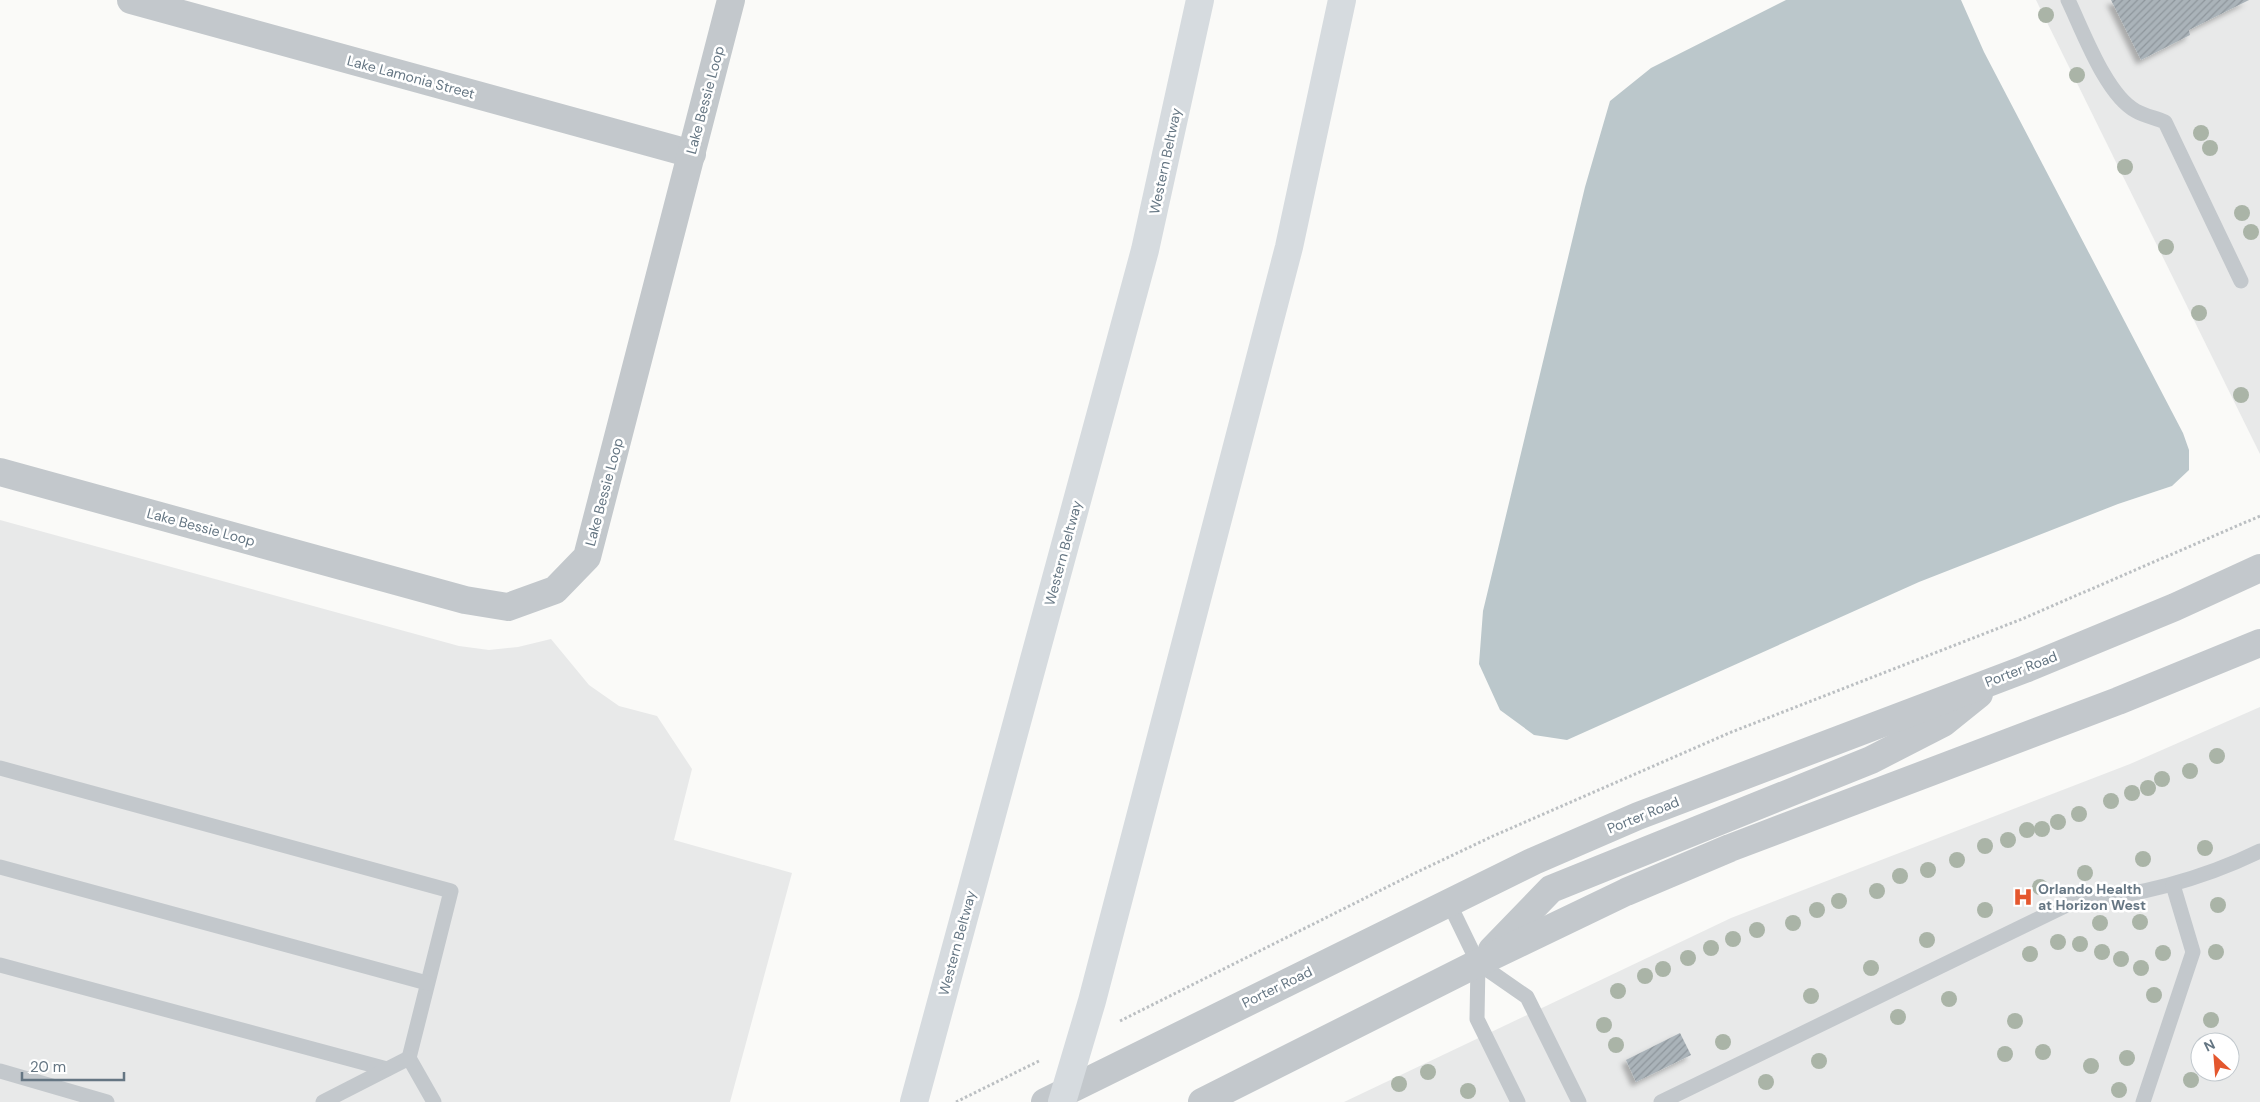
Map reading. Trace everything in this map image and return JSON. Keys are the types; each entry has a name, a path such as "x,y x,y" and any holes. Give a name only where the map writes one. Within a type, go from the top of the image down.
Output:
{"highway":[{"name":"Western Beltway","path":"915,1099 1145,250 1200,0"},
{"path":"1062,1102 1092,1001 1289,247 1342,0"}],"street":[{"name":"Lake Lamonia Street","path":"131,0 692,154"},
{"name":"Lake Bessie Loop","path":"0,472 465,600 508,608 555,590 587,557 731,0"},
{"name":"Porter Road","path":"1045,1102 1448,901 1534,861 1638,816 1996,680 2175,607 2260,568"},
{"path":"1202,1102 1478,963 1626,892 1730,848 2118,701 2260,643"},
{"path":"1478,963 1551,889 1871,760 1943,723 1996,680"}],"lane":[{"path":"2068,0 2108,82 2118,98 2137,112 2153,116 2165,122 2241,281"},
{"path":"0,768 451,891 409,1058 434,1102"},
{"path":"1661,1102 2071,903 2120,897 2173,885 2226,868 2260,851"},
{"path":"0,867 428,983"},
{"path":"2143,1102 2194,952 2173,885"},
{"path":"1448,901 1478,963 1477,1019 1518,1102"},
{"path":"1478,963 1526,996 1579,1102"},
{"path":"0,965 387,1069"},
{"path":"323,1102 409,1058"},
{"path":"0,1072 107,1102"}],"shaded area":[{"path":"1786,0 1961,0 1984,52 2183,433 2189,450 2189,470 2172,486 2118,504 1919,582 1567,740 1534,735 1500,710 1479,664 1483,611 1585,187 1610,101 1651,68"},
{"path":"2036,0 2260,0 2260,454"},
{"path":"0,520 459,646 489,650 518,647 551,639 589,685 619,706 657,716 692,769 674,840 792,873 730,1102 0,1102"},
{"name":"Orlando Health at Horizon West","path":"2260,707 2260,1102 1344,1102 1731,918 2130,764"}],"building":[{"path":"2111,0 2249,0 2189,30 2190,35 2141,60"},
{"path":"1680,1033 1691,1055 1636,1082 1626,1060"}],"place":[{"name":"Orlando Health at Horizon West","path":"2023,897"}]}
